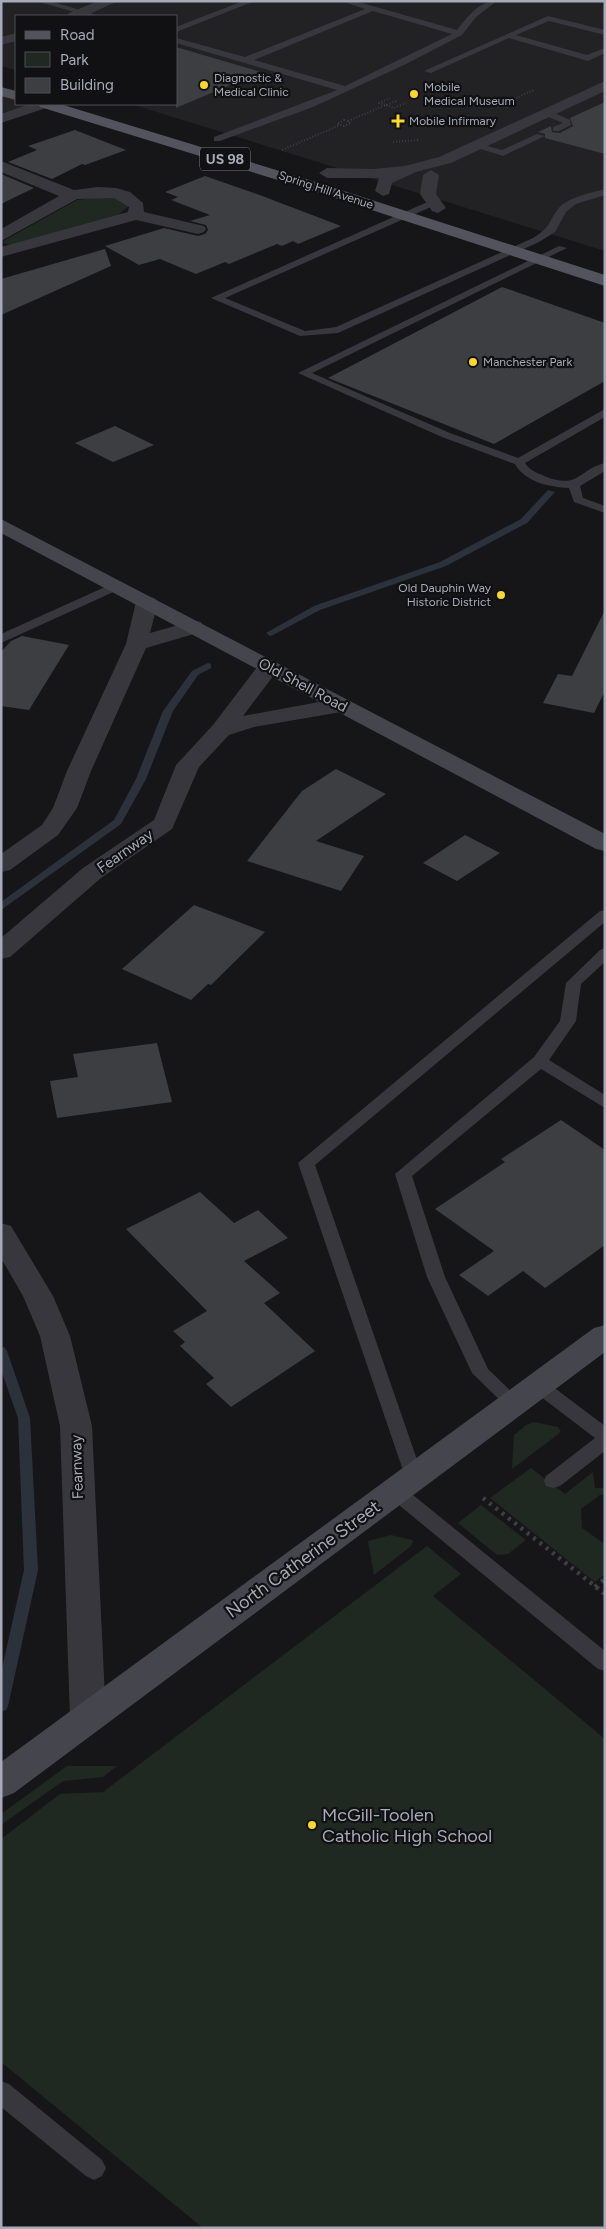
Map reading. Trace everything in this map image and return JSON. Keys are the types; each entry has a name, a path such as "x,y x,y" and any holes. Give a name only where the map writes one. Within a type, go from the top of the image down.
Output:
{"main road":[{"path":"1,76 15,80"},
{"path":"1,91 15,96"},
{"name":"Spring Hill Avenue","path":"48,105 360,201 605,281"},
{"name":"US 98","path":"200,134 244,148"},
{"name":"Spring Hill Avenue","path":"308,167 456,214"},
{"path":"518,234 579,254"}],"street":[{"path":"85,15 111,1"},
{"path":"1,41 15,37"},
{"path":"327,173 373,174 410,169 445,160 605,85"},
{"path":"1,119 42,105"},
{"path":"360,201 383,191 407,187 431,176 445,160"},
{"path":"1,166 72,196"},
{"path":"383,191 385,181 410,169"},
{"path":"431,176 428,194 433,206"},
{"path":"1,236 72,196 98,192 127,197 137,206 136,216"},
{"path":"1,252 136,216 198,229"},
{"name":"Old Shell Road","path":"1,525 605,844"},
{"path":"1,865 50,830 65,808 79,771 137,644 147,602"},
{"path":"137,644 193,627"},
{"name":"Fearnway","path":"1,951 92,873 164,824 188,765 221,730 269,667"},
{"name":"Fearnway","path":"221,730 250,721 341,705"},
{"name":"Fearnway","path":"1,1233 38,1296 55,1336 76,1426 88,1718"},
{"name":"North Catherine Street","path":"1,1782 605,1336"}],"lane":[{"path":"40,1 56,3 85,15"},
{"path":"178,29 251,1"},
{"path":"345,1 459,33"},
{"path":"217,139 281,116 344,89 459,33 473,15 493,1"},
{"path":"246,60 372,9"},
{"path":"428,71 548,18 605,34"},
{"path":"510,36 588,58 605,50"},
{"path":"178,41 344,89"},
{"path":"547,113 567,122 567,125 556,129"},
{"path":"476,146 504,153 540,136"},
{"path":"433,206 404,216 216,298 304,334 338,330 536,240 552,230 562,210 573,202 605,192"},
{"path":"562,248 303,373 446,435 519,462 525,472 554,484 574,485 605,466"},
{"path":"519,462 605,412"},
{"path":"574,485 578,500 605,510"},
{"path":"1,640 116,586"},
{"path":"605,914 306,1163 404,1484 605,1663"},
{"path":"605,953 574,983 568,1020 540,1061 403,1174 436,1277 481,1373 526,1394 605,1436"},
{"path":"540,1061 605,1103"},
{"path":"553,1481 605,1441"},
{"path":"1,2092 94,2168"}],"path":[{"path":"390,98 378,103 394,108 406,103"},
{"path":"340,125 337,124 338,121 348,121 398,100"},
{"path":"282,150 340,125 350,124 348,121"},
{"path":"483,1498 605,1594"},
{"path":"595,1587 605,1579"}],"shaded area":[{"name":"Mobile Infirmary","path":"1,1 605,1 605,251 134,105 178,105 178,15 15,15 15,70 1,66"},
{"path":"1,95 15,100 15,105 28,105 1,115"}],"green space":[{"path":"109,196 130,205 117,216 12,245 3,243 5,240 77,200"},
{"path":"534,1422 558,1427 561,1432 512,1469 514,1435 526,1425"},
{"path":"531,1468 565,1494 593,1472 595,1488 605,1488 605,1494 600,1495 581,1509 582,1528 605,1544 605,1574 595,1582 490,1498"},
{"path":"481,1505 526,1540 508,1554 497,1555 458,1523"},
{"path":"391,1535 412,1540 413,1542 411,1546 374,1575 368,1541"},
{"name":"McGill-Toolen Catholic High School","path":"427,1546 461,1574 433,1596 605,1739 605,2228 203,2228 1,2062 1,1839 60,1794 103,1792"},
{"path":"67,1766 117,1766 103,1777 63,1781 1,1825 1,1814"}],"building":[{"name":"Diagnostic & Medical Clinic","path":"178,48 261,72 176,108 176,105 178,105"},
{"path":"605,102 605,154 545,138 545,134 538,132 551,126 552,132 560,133 573,126 570,118"},
{"path":"75,130 126,150 85,165 82,164 52,179 8,162 37,150 28,146"},
{"path":"1,174 34,188 1,204"},
{"path":"205,176 341,226 298,244 293,241 282,246 277,244 229,264 225,262 196,274 160,259 139,265 105,246 164,228 198,236 205,234 208,230 206,225 190,221 210,215 171,200 178,197 165,192"},
{"path":"105,249 111,266 1,315 1,279"},
{"name":"Manchester Park","path":"502,287 605,323 605,381 494,444 328,378"},
{"path":"115,426 154,445 113,462 75,443"},
{"path":"605,610 605,691 594,713 543,703 558,674 572,676"},
{"path":"22,636 69,645 29,710 1,706 1,652 11,641"},
{"path":"336,769 386,794 316,841 364,856 341,891 247,861 302,791"},
{"path":"465,835 500,853 457,881 423,863"},
{"path":"194,905 265,932 211,985 208,984 191,1000 122,969"},
{"path":"157,1043 172,1102 57,1118 50,1081 78,1077 73,1054"},
{"path":"561,1120 605,1150 605,1245 545,1288 523,1271 488,1296 459,1275 494,1251 435,1209 505,1162 501,1159"},
{"path":"200,1192 234,1223 258,1210 288,1238 244,1261 280,1293 264,1303 315,1351 231,1407 206,1384 214,1378 180,1346 185,1342 173,1331 207,1311 126,1229"}],"waterway":[{"path":"270,633 317,608 443,564 524,521 551,492"},
{"path":"1,907 118,822 141,779 168,711 195,673 208,666"},
{"path":"1,1351 24,1418 31,1570 1,1706"}],"place":[{"name":"Diagnostic & Medical Clinic","path":"204,85"},
{"name":"Mobile Medical Museum","path":"414,94"},
{"name":"Mobile Infirmary","path":"398,121"},
{"name":"Manchester Park","path":"473,362"},
{"name":"Old Dauphin Way Historic District","path":"501,595"},
{"name":"McGill-Toolen Catholic High School","path":"312,1825"}]}
